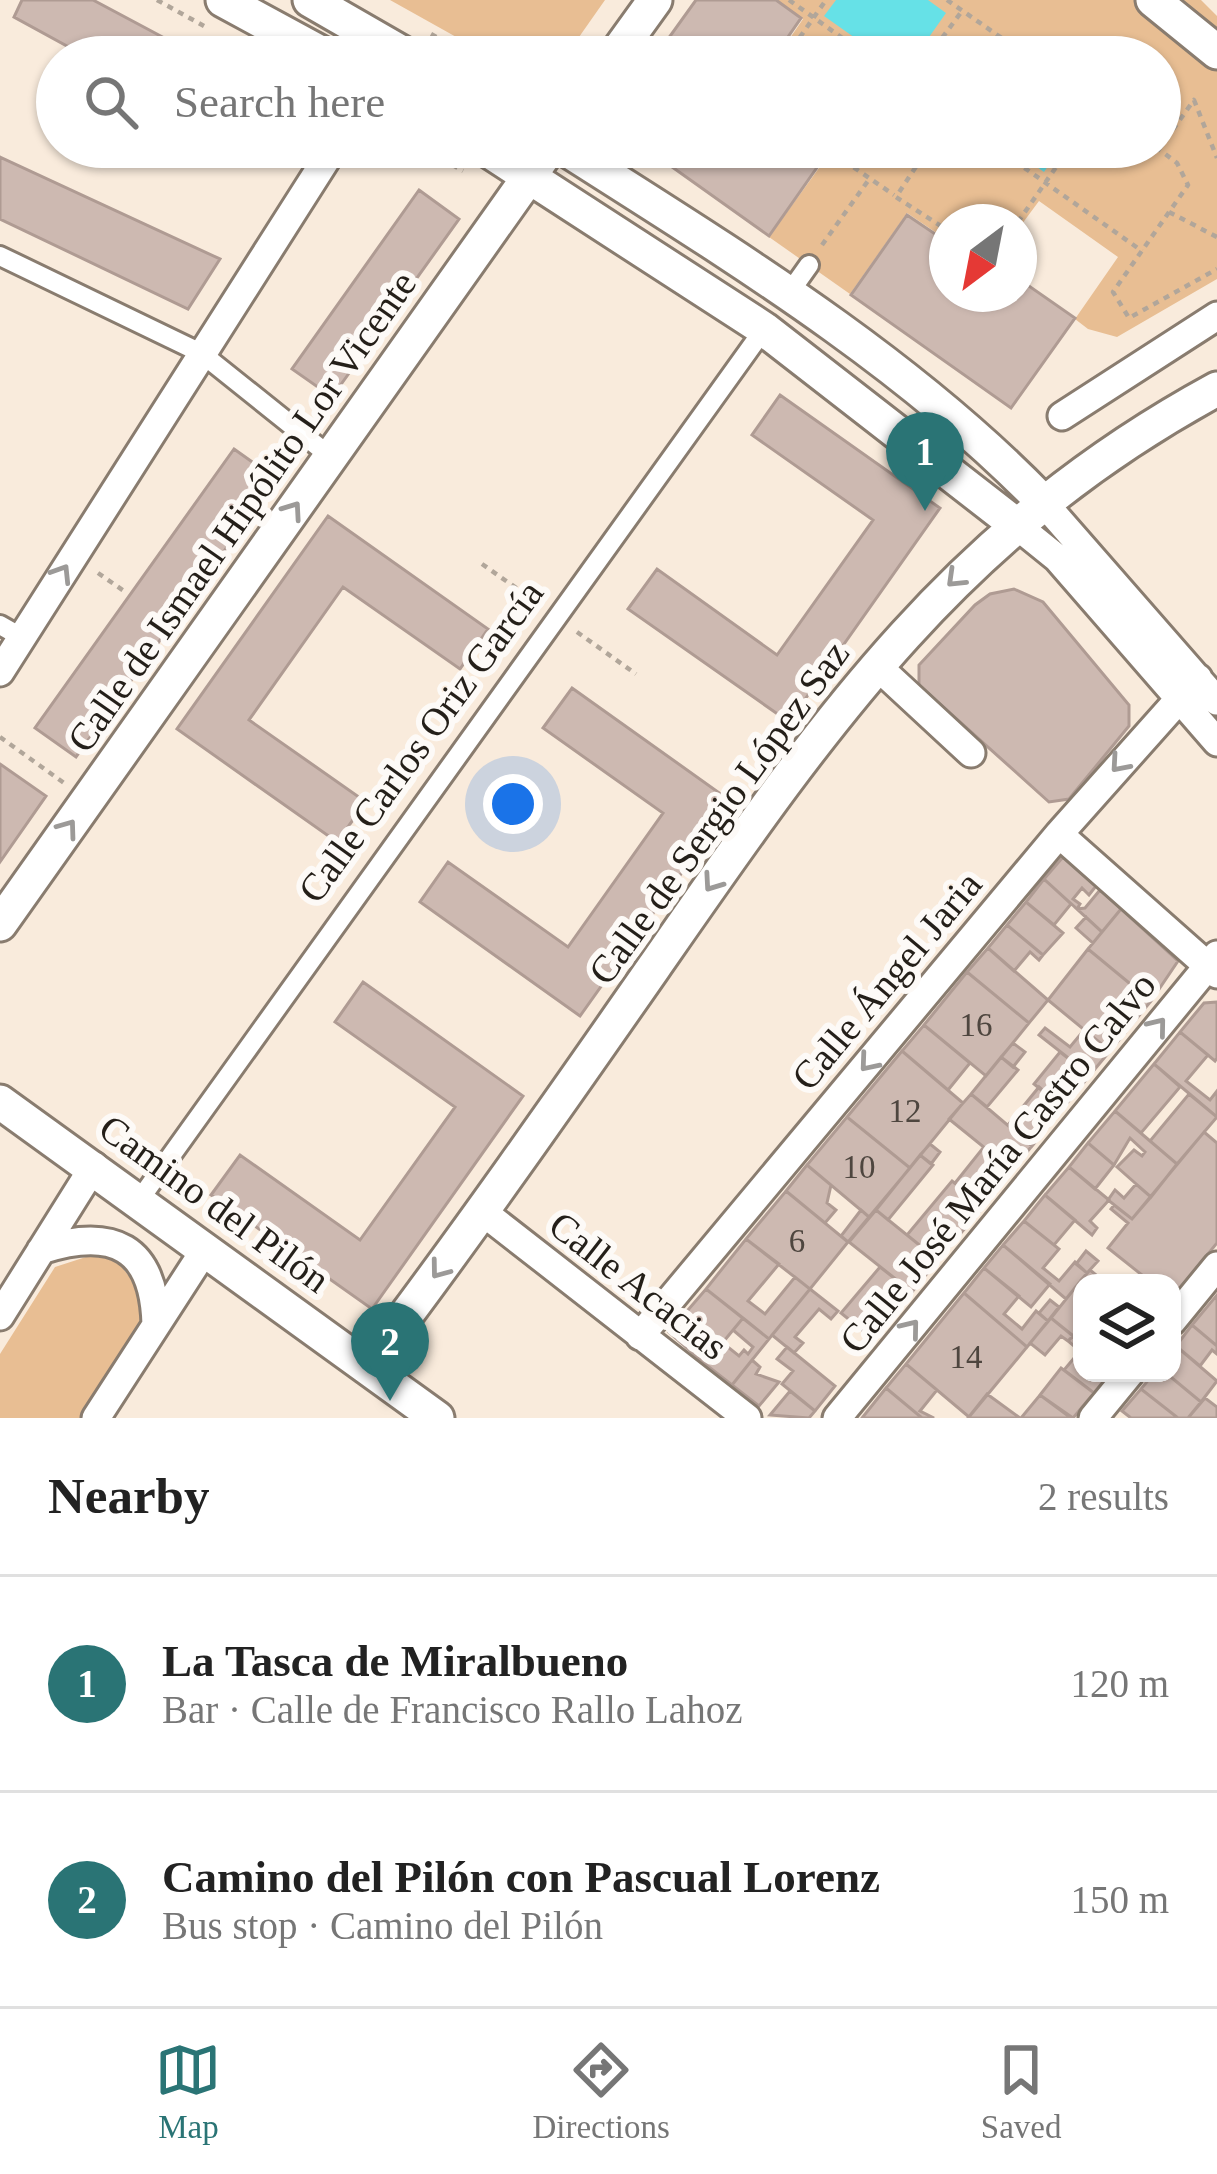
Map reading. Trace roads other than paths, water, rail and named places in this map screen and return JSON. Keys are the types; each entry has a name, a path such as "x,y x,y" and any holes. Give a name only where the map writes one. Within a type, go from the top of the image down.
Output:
{"street":[{"path":"224,0 290,36"},
{"path":"310,0 365,36"},
{"path":"629,36 655,0"},
{"path":"1153,0 1217,52"},
{"path":"0,672 11,631 73,556 320,168"},
{"path":"517,168 764,329 1058,558 1189,687 1217,700"},
{"name":"Calle de Ismael Hipólito Lor Vicente","path":"0,924 536,168"},
{"path":"595,168 787,296 934,404 1043,502 1189,687 1217,742"},
{"path":"0,256 201,353 331,457"},
{"path":"787,296 808,265"},
{"path":"1062,416 1217,316"},
{"name":"Calle Carlos Oriz García","path":"140,1199 764,329"},
{"name":"Calle de Sergio López Saz","path":"368,1366 483,1213 783,781 876,665 939,595 1015,524 1217,389"},
{"path":"876,665 971,753"},
{"name":"Calle Ángel Jaria","path":"640,1336 1059,834 1189,687"},
{"path":"1059,834 1214,965"},
{"name":"Calle José María Castro Calvo","path":"837,1418 1214,965"},
{"name":"Camino del Pilón","path":"0,1102 437,1418"},
{"path":"0,1316 94,1166"},
{"name":"Calle Acacias","path":"483,1213 747,1418"},
{"path":"41,1250 100,1239 131,1253 152,1283 156,1325"},
{"path":"96,1418 206,1248"},
{"path":"1181,1311 1217,1266"},
{"path":"1093,1418 1123,1382"}],"water":[{"path":"836,0 928,0 946,13 930,36 852,36 824,16"}],"place":[{"name":"La Tasca de Miralbueno","path":"925,511"},
{"name":"Camino del Pilón con Pascual Lorenz","path":"390,1401"}]}
